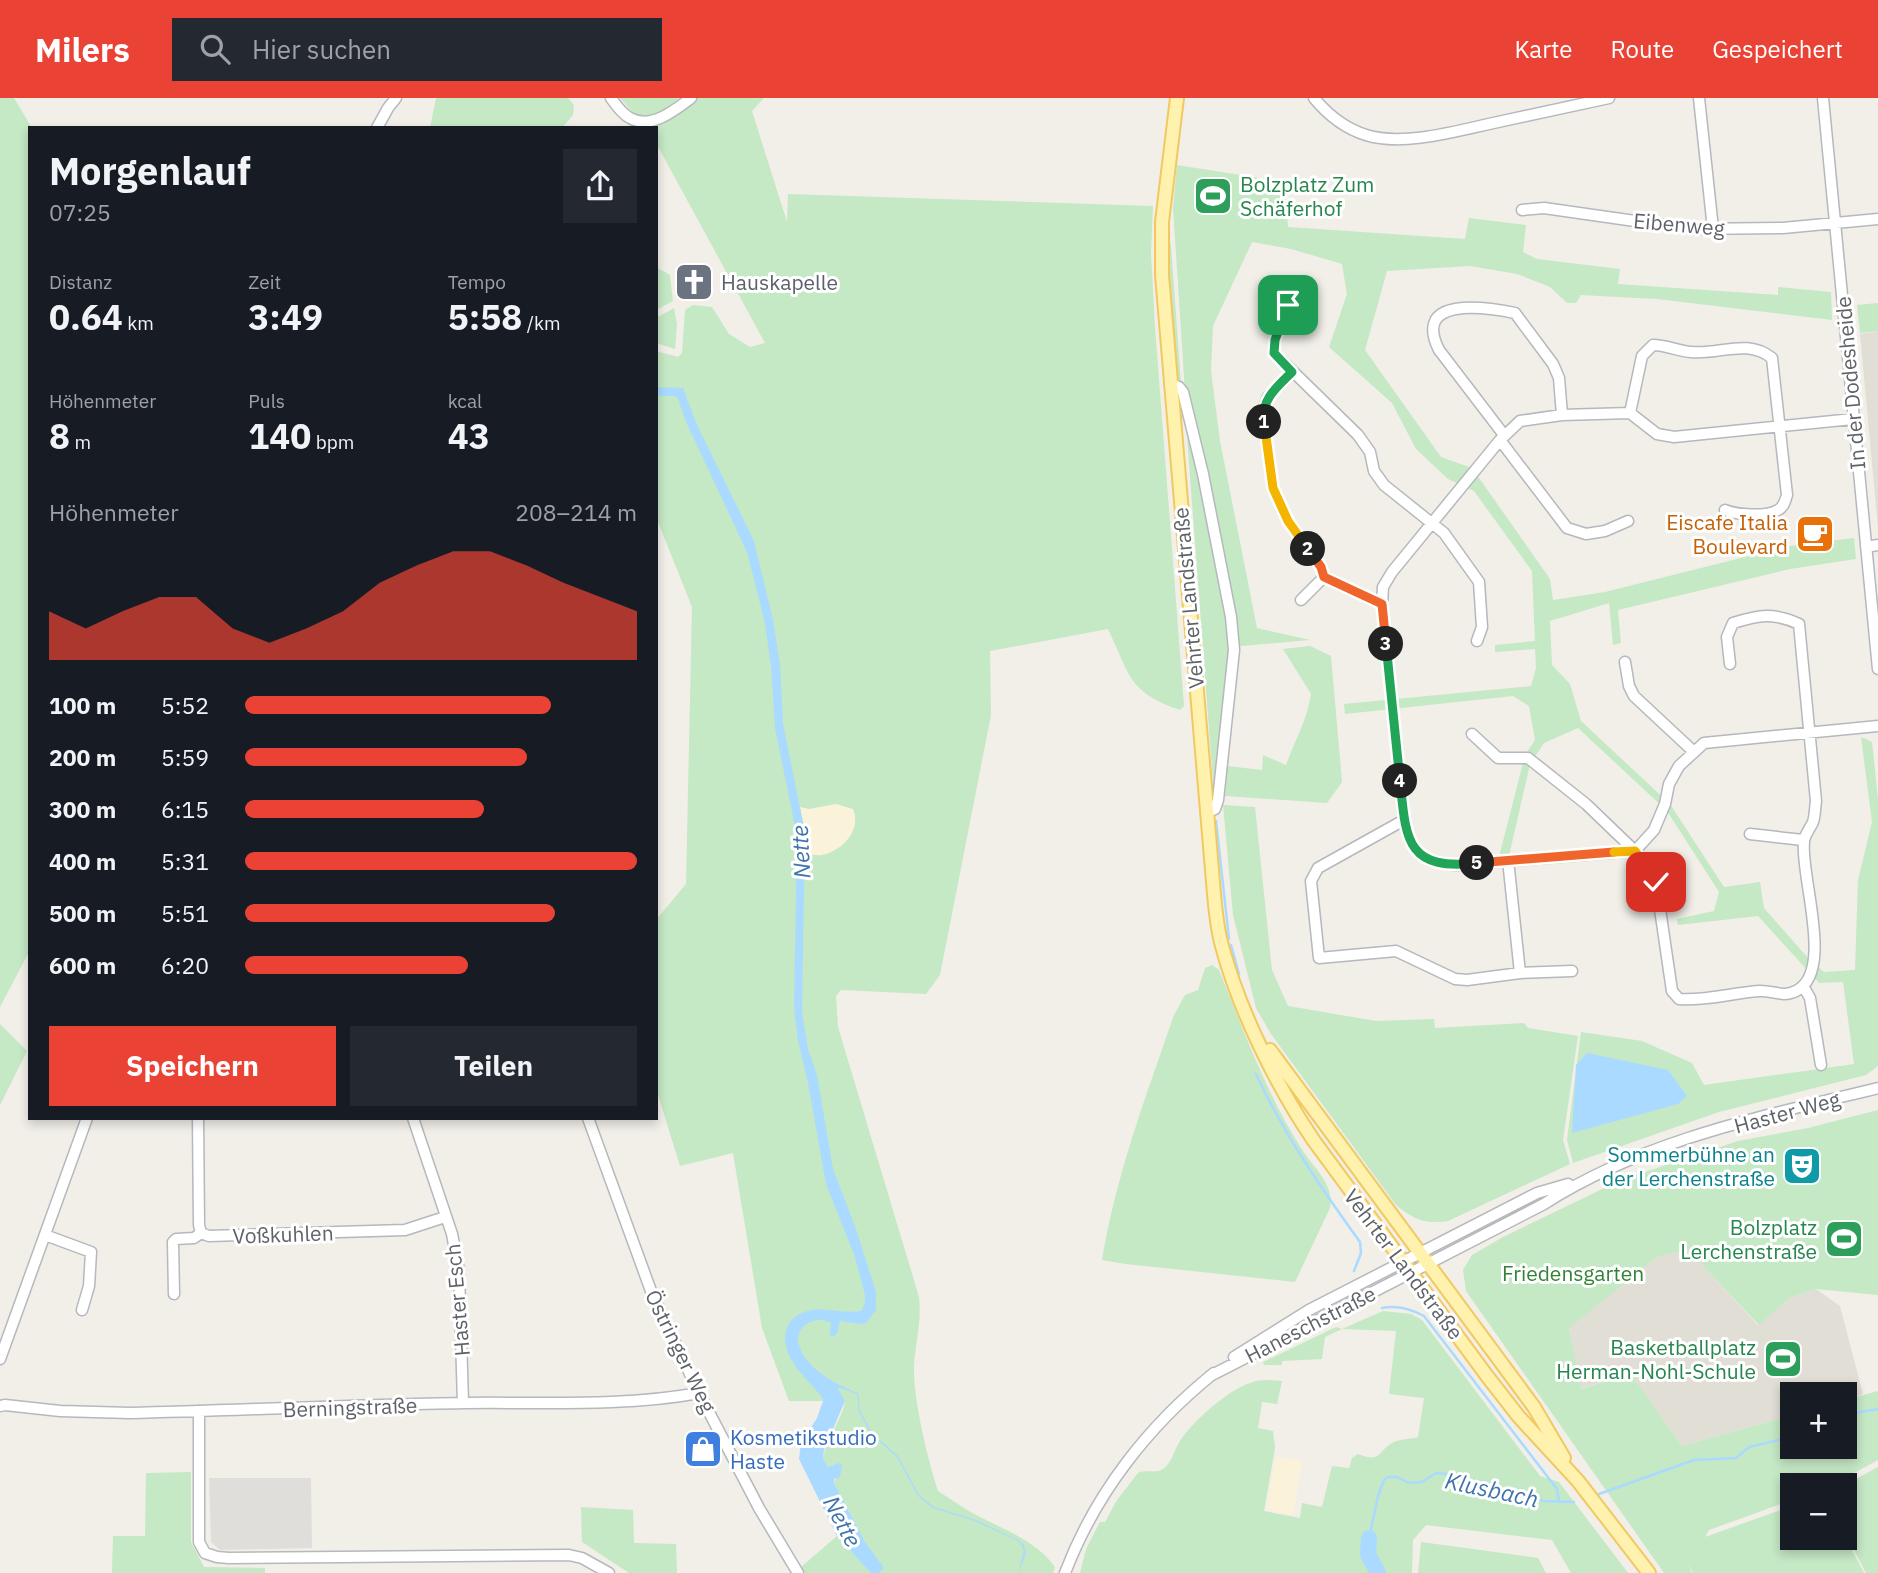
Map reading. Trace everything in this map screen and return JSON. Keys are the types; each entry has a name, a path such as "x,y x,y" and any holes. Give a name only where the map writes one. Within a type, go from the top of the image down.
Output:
{"main road":[{"name":"Vehrter Landstraße","path":"1177,98 1162,222 1161,275 1206,812 1216,918 1222,946 1255,1030 1294,1112 1402,1262 1519,1417 1578,1481 1649,1573"},
{"name":"Vehrter Landstraße","path":"1255,1030 1534,1406 1578,1481"}],"street":[{"path":"378,126 396,98"},
{"path":"611,98 626,116 638,121 659,119 691,98"},
{"path":"1314,98 1335,119 1354,130 1368,136 1389,139 1461,130 1609,98"},
{"path":"1699,98 1713,229"},
{"name":"In der Dodesheide","path":"1823,98 1878,669"},
{"name":"Eibenweg","path":"1522,210 1544,208 1691,229 1783,228 1878,219"},
{"path":"1288,305 1275,340 1274,353 1358,435 1370,452 1374,471 1384,485 1444,533 1479,582 1482,627 1477,641"},
{"path":"1562,415 1559,378 1553,364 1515,313 1488,307 1448,309 1438,317 1433,338 1439,350 1567,528 1586,534 1605,531 1628,521"},
{"path":"1630,413 1642,355 1653,345 1690,352 1751,347 1772,358 1787,495 1779,510 1771,512 1737,514 1725,510"},
{"path":"1292,372 1268,397 1262,412 1273,488 1288,521 1321,567 1324,577 1382,604"},
{"name":"Vehrter Landstraße","path":"1170,384 1180,387 1183,392 1223,568 1234,650 1218,800 1215,809 1206,812"},
{"path":"1853,419 1674,437 1657,433 1630,413 1562,415 1520,421 1502,437 1392,572 1383,586 1382,604 1404,820 1408,836 1415,848 1422,857 1436,864 1457,865 1635,851 1654,830 1665,804 1669,784 1679,766 1704,743 1878,726"},
{"path":"1866,547 1878,545"},
{"path":"1301,600 1324,577"},
{"path":"1472,734 1498,758 1528,758 1586,804 1635,851 1656,882 1672,991 1679,999 1691,1000 1762,990 1782,995 1794,992 1803,986 1813,967 1814,938 1803,840 1814,821 1816,801 1799,624 1763,614 1733,623 1727,637 1730,664"},
{"path":"1625,662 1634,696 1693,751"},
{"path":"1404,820 1318,868 1311,881 1319,958 1396,951 1455,979 1467,980 1520,973 1572,971"},
{"path":"1750,834 1803,840"},
{"path":"1508,860 1520,973"},
{"path":"1803,986 1810,998 1821,1065"},
{"name":"Haster Weg","path":"1402,1262 1537,1193 1578,1181 1667,1145 1782,1111 1878,1088"},
{"path":"0,1359 86,1120"},
{"path":"198,1120 201,1233"},
{"name":"Haster Esch","path":"414,1120 452,1234 459,1271 463,1403"},
{"name":"Östringer Weg","path":"589,1120 651,1291 699,1393 759,1508 798,1573"},
{"name":"Haster Weg","path":"1411,1273 1544,1204 1578,1181"},
{"name":"Voßkuhlen","path":"174,1294 173,1242 176,1239 194,1238 201,1233 209,1236 405,1230 445,1217"},
{"path":"46,1236 91,1252 89,1286 82,1310"},
{"name":"Haneschstraße","path":"1065,1573 1093,1512 1127,1461 1169,1413 1238,1353 1309,1310 1402,1262"},
{"name":"Haneschstraße","path":"1210,1376 1411,1273"},
{"name":"Berningstraße","path":"0,1406 90,1413 463,1403 584,1404 649,1400 699,1393"},
{"path":"199,1411 199,1542 205,1553 229,1558 559,1554 582,1558 609,1573"}],"shaded area":[{"path":"1878,331 1878,528 1860,334"},
{"path":"1693,1249 1703,1266 1758,1325 1789,1298 1816,1289 1840,1306 1863,1394 1857,1396 1857,1382 1780,1382 1780,1418 1682,1446 1631,1374 1580,1389 1569,1327 1657,1257"},
{"path":"209,1478 311,1478 312,1548 220,1550 211,1542"}],"green space":[{"path":"0,98 14,98 31,126 28,126 28,954 0,1007"},
{"path":"436,98 568,98 574,105 573,115 564,126 430,126"},
{"path":"620,98 679,98 663,110 641,115 634,114"},
{"path":"697,98 764,98 752,111 787,222 788,194 1153,206 1151,253 1155,327 1184,706 1180,710 1140,689 1127,670 1108,629 990,651 991,715 940,975 926,994 841,990 836,996 838,1027 919,1297 914,1380 922,1429 938,1491 1039,1550 1055,1567 1053,1573 803,1573 800,1568 837,1536 858,1529 834,1483 834,1465 828,1467 823,1458 845,1401 789,1401 762,1328 733,1153 680,1166 658,1094 658,918 686,884 692,607 658,522 658,352 678,357 682,353 685,310 693,305 712,307 729,334 750,347 765,343 658,147 658,126"},
{"path":"1177,165 1285,182 1288,227 1465,239 1469,218 1526,225 1523,252 1537,259 1620,269 1618,284 1778,295 1778,287 1831,292 1832,320 1657,299 1581,295 1576,303 1567,303 1550,287 1517,274 1470,266 1387,271 1365,350 1441,457 1472,468 1550,579 1553,600 1605,592 1789,546 1854,538 1856,559 1790,569 1618,610 1621,643 1613,645 1609,603 1550,621 1552,665 1570,684 1581,721 1670,804 1724,887 1760,882 1764,908 1824,972 1855,970 1858,880 1872,822 1861,737 1872,742 1878,799 1878,1066 1866,1075 1719,1112 1573,1163 1567,1140 1581,1032 1642,1041 1692,1063 1704,1085 1854,1064 1843,982 1819,983 1758,916 1678,925 1677,919 1714,911 1719,892 1667,811 1578,728 1544,743 1530,764 1509,856 1499,857 1525,755 1535,740 1529,706 1513,696 1345,714 1344,704 1531,686 1536,668 1535,649 1495,652 1495,645 1535,641 1532,571 1474,491 1448,479 1416,449 1392,403 1329,347 1347,294 1342,264 1291,249 1252,242 1213,326 1211,371 1220,441 1257,628 1310,640 1230,647 1214,795 1185,410 1173,208"},
{"path":"1167,230 1171,246 1181,383 1174,377 1169,318"},
{"path":"658,268 670,275 673,301 658,309"},
{"path":"1878,303 1878,331 1860,333 1857,305"},
{"path":"674,308 677,324 675,349 658,344 658,317"},
{"path":"1310,646 1331,656 1342,782 1327,803 1225,796 1227,766 1262,770 1263,755 1286,765 1311,694 1283,649"},
{"path":"1223,805 1255,807 1272,970 1288,1006 1376,1021 1434,1019 1435,1028 1524,1023 1528,1028 1578,1036 1563,1140 1570,1164 1448,1221 1420,1220 1396,1205 1271,1034 1256,1008 1233,915"},
{"path":"1212,965 1219,970 1278,1108 1330,1192 1330,1208 1295,1282 1102,1260 1124,1166 1174,1015 1185,995 1198,990 1205,968"},
{"path":"0,1024 27,1051 0,1105"},
{"name":"Friedensgarten","path":"1878,1110 1878,1295 1816,1289 1789,1298 1759,1325 1703,1266 1700,1257 1692,1249 1657,1257 1569,1328 1581,1389 1631,1374 1682,1446 1780,1418 1780,1459 1857,1459 1857,1397 1878,1391 1878,1460 1854,1473 1780,1473 1780,1504 1709,1530 1705,1537 1780,1510 1780,1550 1852,1550 1864,1573 1693,1573 1688,1563 1692,1573 1664,1573 1466,1291 1463,1270 1472,1255 1503,1237 1621,1180 1738,1141 1808,1128"},
{"path":"1383,1311 1411,1314 1422,1320 1540,1476 1559,1482 1628,1573 1571,1573 1552,1540 1426,1525 1413,1540 1412,1573 1080,1573 1086,1549 1100,1522 1105,1522 1117,1500 1138,1473 1163,1469 1186,1433 1202,1416 1231,1392 1250,1383 1262,1380 1282,1381 1277,1404 1262,1402 1258,1428 1273,1431 1275,1448 1264,1511 1300,1518 1302,1503 1322,1507 1332,1466 1349,1468 1352,1458 1358,1454 1376,1457 1394,1442 1418,1437 1424,1398 1389,1394 1396,1331 1342,1329"},
{"path":"1336,1327 1342,1329 1325,1337 1322,1359 1282,1361 1282,1365 1264,1365 1263,1362"},
{"name":"Basketballplatz Herman-Nohl-Schule","path":"1778,1342 1794,1345 1788,1376 1772,1373"},
{"path":"1878,1467 1878,1573 1866,1573 1854,1550 1857,1550 1857,1478"},
{"path":"191,1472 191,1542 204,1567 265,1568 265,1573 112,1573 113,1536 145,1536 146,1473"},
{"path":"581,1507 633,1510 634,1543 676,1544 677,1573 629,1573 582,1542"},
{"path":"1421,1542 1538,1558 1546,1573 1418,1573"}],"sand":[{"path":"836,804 853,809 855,824 849,838 830,853 805,853 805,832 800,807 809,809"},
{"path":"1276,1457 1302,1461 1293,1515 1266,1510"}],"water":[{"name":"Nette","path":"658,387 683,388 698,427 754,541 773,620 780,664 783,724 805,832 802,1012 808,1049 817,1075 833,1169 876,1292 876,1310 866,1323 840,1321 837,1334 832,1337 831,1323 813,1321 800,1332 799,1345 815,1369 832,1381 858,1393 860,1411 872,1433 898,1456 919,1495 934,1507 976,1520 1020,1541 1024,1545 1026,1554 1018,1573 1024,1551 1020,1542 975,1521 933,1508 918,1496 897,1457 871,1434 859,1412 857,1394 837,1387 845,1401 823,1458 828,1467 839,1463 842,1465 840,1477 834,1479 834,1483 865,1542 884,1568 879,1573 871,1573 837,1536 799,1459 801,1443 817,1418 823,1401 790,1357 786,1348 787,1328 794,1318 808,1311 861,1311 865,1304 865,1295 855,1257 826,1184 798,1040 794,1009 797,836 775,728 765,623 747,552 675,396 658,396"},
{"path":"1587,1053 1668,1070 1687,1096 1678,1104 1572,1133 1576,1065"}],"waterway":[{"path":"1216,821 1229,939"},
{"path":"1231,945 1239,974"},
{"path":"1256,1074 1304,1160 1360,1242 1361,1253 1354,1271"},
{"path":"1382,1308 1404,1308 1424,1316 1557,1489 1559,1502"},
{"name":"Klusbach","path":"1857,1413 1878,1409"},
{"name":"Klusbach","path":"1599,1494 1694,1460 1736,1458 1749,1447 1780,1440"},
{"name":"Klusbach","path":"1369,1538 1378,1496 1384,1480 1388,1477 1397,1477 1409,1483 1422,1482 1436,1473 1446,1474 1469,1483 1492,1484 1502,1491 1515,1491 1543,1501 1574,1502"},
{"name":"Klusbach","path":"1369,1538 1368,1554 1378,1573"}],"place":[{"name":"Bolzplatz Zum Schäferhof","path":"1213,196"},
{"name":"Hauskapelle","path":"694,282"},
{"name":"Eiscafe Italia Boulevard","path":"1815,534"},
{"name":"Sommerbühne an der Lerchenstraße","path":"1802,1166"},
{"name":"Bolzplatz Lerchenstraße","path":"1844,1239"},
{"name":"Basketballplatz Herman-Nohl-Schule","path":"1783,1359"},
{"name":"Kosmetikstudio Haste","path":"703,1449"}],"route":[{"path":"1288,305 1275,340 1274,353 1292,372 1268,397 1262,412 1273,488 1288,521 1321,567 1324,577 1382,604 1404,820 1408,836 1415,848 1422,857 1436,864 1457,865 1635,851 1656,882"}]}
